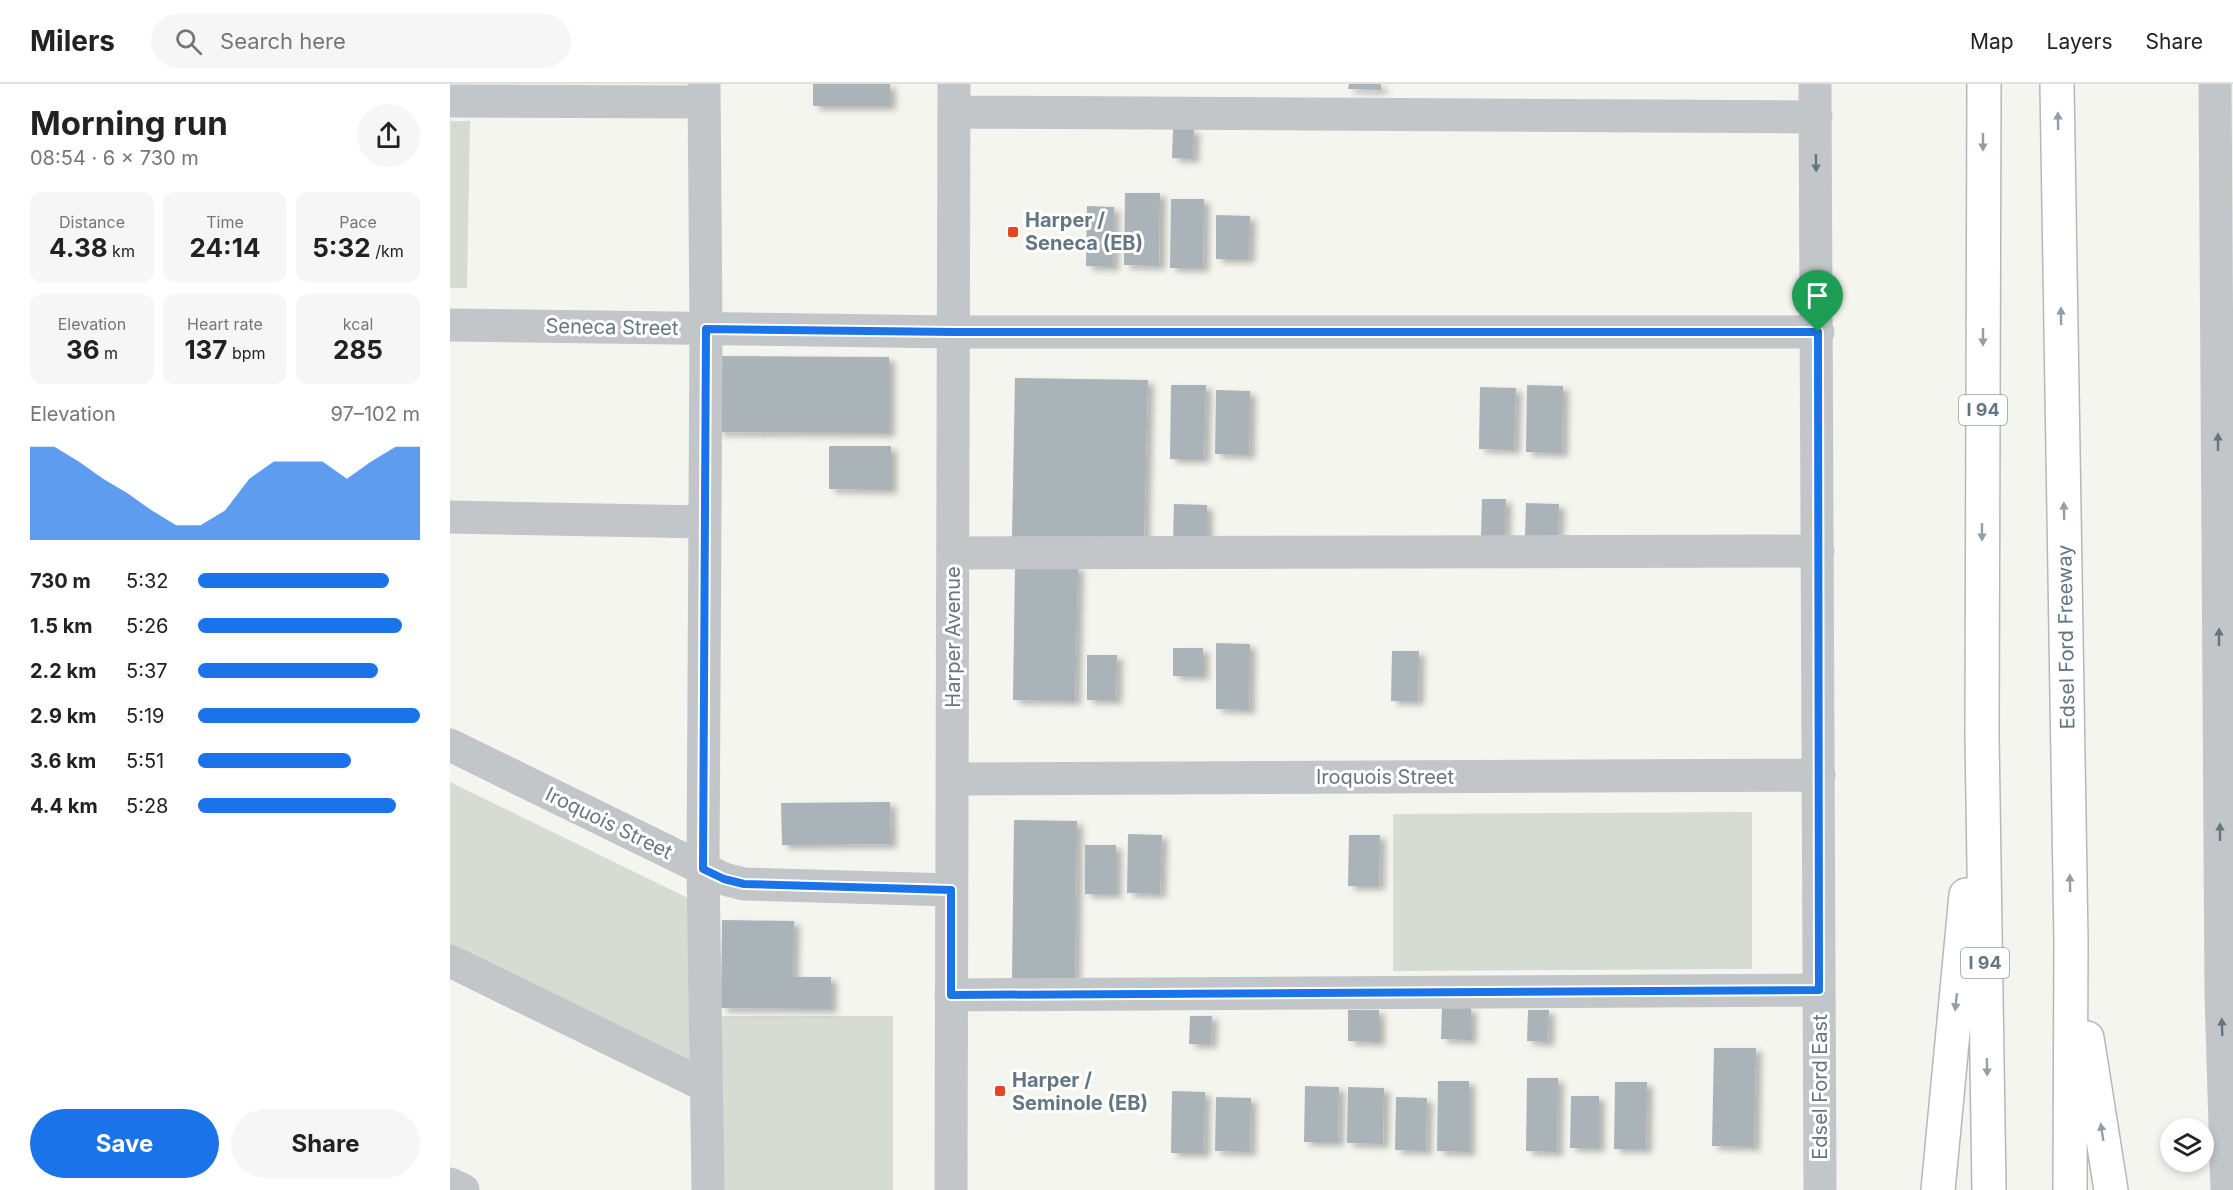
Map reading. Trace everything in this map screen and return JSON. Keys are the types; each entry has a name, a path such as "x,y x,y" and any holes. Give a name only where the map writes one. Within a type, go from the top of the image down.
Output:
{"highway":[{"name":"I 94","path":"1984,84 1982,735 1989,1190"},
{"name":"Edsel Ford Freeway","path":"2057,84 2071,941 2070,1190"},
{"path":"1938,1190 1982,735"},
{"path":"2071,941 2111,1190"}],"street":[{"name":"Edsel Ford East","path":"1815,84 1818,332 1820,1190"},
{"path":"450,101 704,93 706,329 703,869 708,1190"},
{"path":"2221,96 2225,332 2227,1190"},
{"path":"954,98 1816,117"},
{"name":"Harper Avenue","path":"951,1190 954,98"},
{"name":"Seneca Street","path":"450,325 953,332 1818,332"},
{"path":"450,517 705,522"},
{"path":"953,553 1818,551"},
{"name":"Iroquois Street","path":"450,745 724,879 744,884 951,890"},
{"name":"Iroquois Street","path":"952,779 1819,776"},
{"path":"450,961 706,1086"},
{"path":"951,995 1819,990"},
{"path":"450,1184 463,1190"}],"shaded area":[{"path":"450,121 470,121 467,288 450,288"},
{"path":"450,782 690,899 693,1072 450,952"},
{"path":"1752,812 1752,969 1393,971 1393,814"},
{"path":"722,1016 893,1016 893,1190 722,1190"}],"building":[{"path":"813,84 890,84 890,106 813,106"},
{"path":"1349,84 1381,84 1381,90 1348,89"},
{"path":"1173,129 1194,129 1193,159 1172,158"},
{"path":"1125,193 1160,193 1159,266 1124,265"},
{"path":"1171,199 1204,199 1203,268 1170,268"},
{"path":"1087,206 1114,207 1113,267 1086,266"},
{"path":"1216,215 1250,216 1249,259 1216,259"},
{"path":"718,356 889,357 889,433 717,432"},
{"path":"1015,378 1148,380 1144,540 1012,537"},
{"path":"1171,385 1206,385 1204,459 1170,459"},
{"path":"1527,385 1563,386 1562,453 1526,452"},
{"path":"1480,387 1516,388 1514,450 1479,449"},
{"path":"1216,390 1250,391 1249,455 1215,454"},
{"path":"829,446 891,446 891,490 829,489"},
{"path":"1482,499 1506,499 1505,537 1481,536"},
{"path":"1526,503 1559,504 1558,536 1525,536"},
{"path":"1174,504 1207,505 1207,543 1173,542"},
{"path":"1015,565 1078,566 1075,701 1013,700"},
{"path":"1216,643 1250,644 1249,710 1216,709"},
{"path":"1173,648 1203,648 1203,676 1173,676"},
{"path":"1392,651 1419,651 1418,701 1391,701"},
{"path":"1087,655 1117,655 1116,700 1087,700"},
{"path":"890,802 891,844 782,845 781,803"},
{"path":"1014,820 1077,821 1075,979 1012,979"},
{"path":"1128,834 1162,835 1160,894 1127,893"},
{"path":"1349,835 1380,835 1379,886 1348,886"},
{"path":"1085,845 1116,845 1116,894 1085,894"},
{"path":"722,920 794,921 793,977 831,977 831,1009 721,1008"},
{"path":"1442,1007 1471,1008 1471,1040 1441,1039"},
{"path":"1348,1010 1379,1010 1379,1042 1348,1041"},
{"path":"1528,1010 1549,1010 1548,1042 1527,1041"},
{"path":"1190,1016 1212,1016 1211,1044 1189,1044"},
{"path":"1714,1048 1756,1048 1754,1147 1712,1146"},
{"path":"1527,1078 1558,1078 1557,1152 1526,1151"},
{"path":"1438,1081 1469,1081 1469,1152 1437,1151"},
{"path":"1615,1082 1647,1082 1646,1149 1614,1149"},
{"path":"1305,1086 1339,1087 1338,1142 1304,1142"},
{"path":"1348,1087 1384,1088 1383,1144 1347,1143"},
{"path":"1172,1091 1205,1092 1204,1153 1171,1153"},
{"path":"1571,1096 1599,1096 1599,1148 1570,1148"},
{"path":"1216,1097 1251,1098 1250,1152 1215,1151"},
{"path":"1396,1097 1427,1098 1426,1151 1395,1150"}],"place":[{"name":"Harper / Seneca (EB)","path":"1013,232"},
{"name":"Harper / Seminole (EB)","path":"1000,1091"}],"route":[{"path":"706,329 953,332 1818,332 1819,990 951,995 951,890 744,884 724,879 703,869 706,329"}]}
